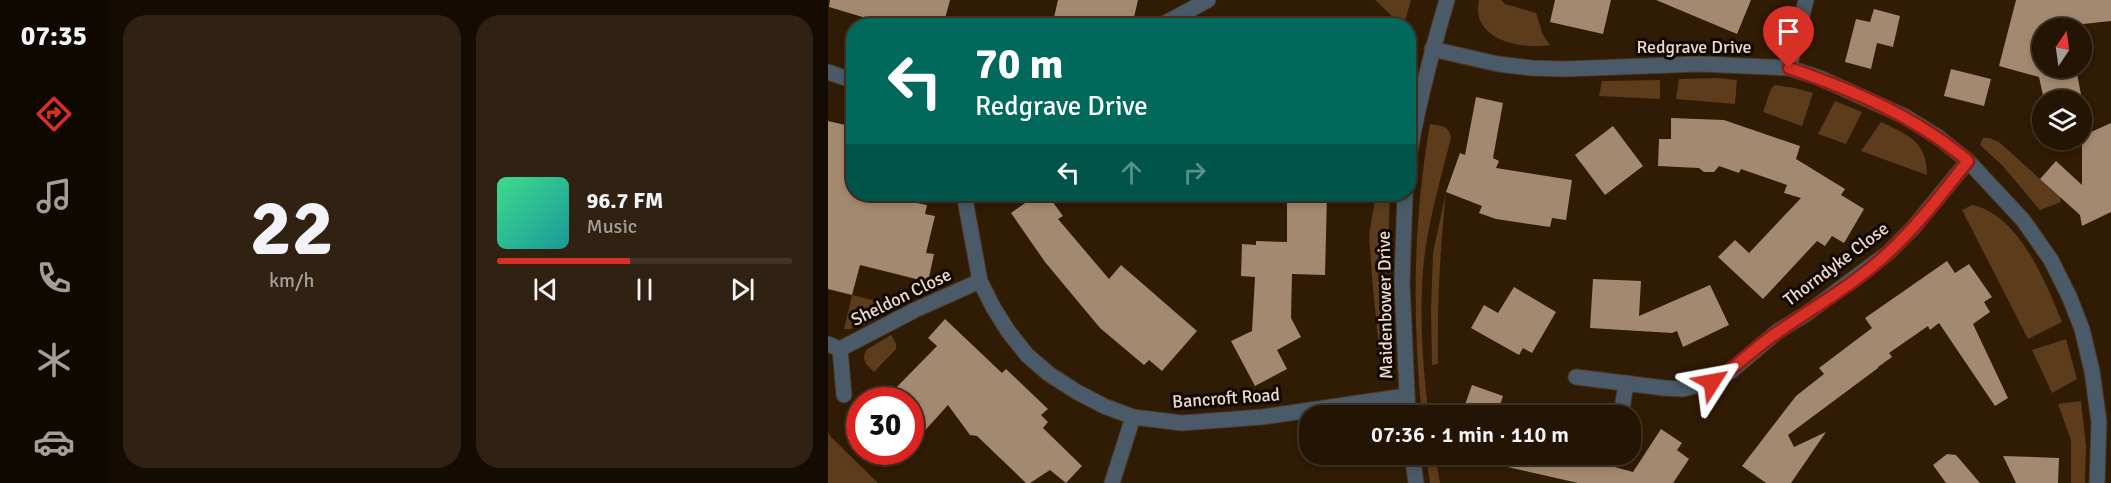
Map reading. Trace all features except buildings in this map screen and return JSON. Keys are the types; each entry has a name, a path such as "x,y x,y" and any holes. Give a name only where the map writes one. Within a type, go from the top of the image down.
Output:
{"street":[{"path":"1175,18 1208,0"},
{"path":"1416,120 1446,0"},
{"path":"1789,68 1806,0"},
{"name":"Redgrave Drive","path":"1432,49 1498,64 1531,68 1700,64 1789,68 1820,78 1904,116 1938,137 1968,161 2023,220 2051,260 2069,296 2082,329 2092,371 2099,422 2097,483"},
{"path":"828,72 846,78"},
{"name":"Thorndyke Close","path":"1576,376 1683,389 1712,382 1731,371 1778,331 1806,314 1888,253 1913,228 1968,161"},
{"name":"Bancroft Road","path":"965,201 980,281 1008,331 1034,361 1049,374 1077,392 1133,417 1182,423 1262,417 1406,396"},
{"name":"Maidenbower Drive","path":"1405,201 1402,282 1407,405"},
{"name":"Sheldon Close","path":"844,395 834,346 980,281"},
{"path":"1623,405 1626,383"},
{"path":"1112,483 1133,417"},
{"path":"1414,465 1416,483"}],"shaded area":[{"path":"1375,0 1411,0 1406,18 1394,18"},
{"path":"1479,0 1501,0 1505,4 1536,13 1543,35 1550,45 1525,46 1500,39 1490,33 1482,24 1478,13"},
{"path":"1679,79 1737,80 1735,104 1676,99"},
{"path":"1660,80 1660,99 1599,96 1602,81"},
{"path":"1775,85 1813,93 1802,126 1763,112 1771,89"},
{"path":"1835,101 1862,112 1846,144 1818,134"},
{"path":"1881,122 1900,131 1920,147 1924,154 1927,175 1861,151"},
{"path":"1430,124 1447,128 1451,138 1431,218 1422,285 1424,375 1428,405 1421,405 1416,306 1417,233"},
{"path":"1983,138 1999,142 2060,197 2061,202 2040,210 2002,165 1980,145"},
{"path":"1446,192 1439,278 1438,364 1432,365 1433,253"},
{"path":"1375,201 1390,201 1386,291 1390,359 1381,365 1373,290 1369,235"},
{"path":"1972,205 1989,211 2017,236 2039,270 2062,322 2028,339 1962,210"},
{"path":"852,295 898,306 866,325 844,329"},
{"path":"891,335 896,349 874,372 864,360 866,350"},
{"path":"2066,339 2077,379 2052,393 2032,350"},
{"path":"2081,401 2086,446 2085,483 2071,483 2071,440 2058,404"},
{"path":"828,431 846,452 846,465 860,465 878,483 828,483"},
{"path":"1427,465 1437,465 1440,483 1430,483"}],"route":[{"path":"1712,382 1731,371 1778,331 1806,314 1888,253 1913,228 1968,161 1938,137 1904,116 1820,78 1789,68"}]}
